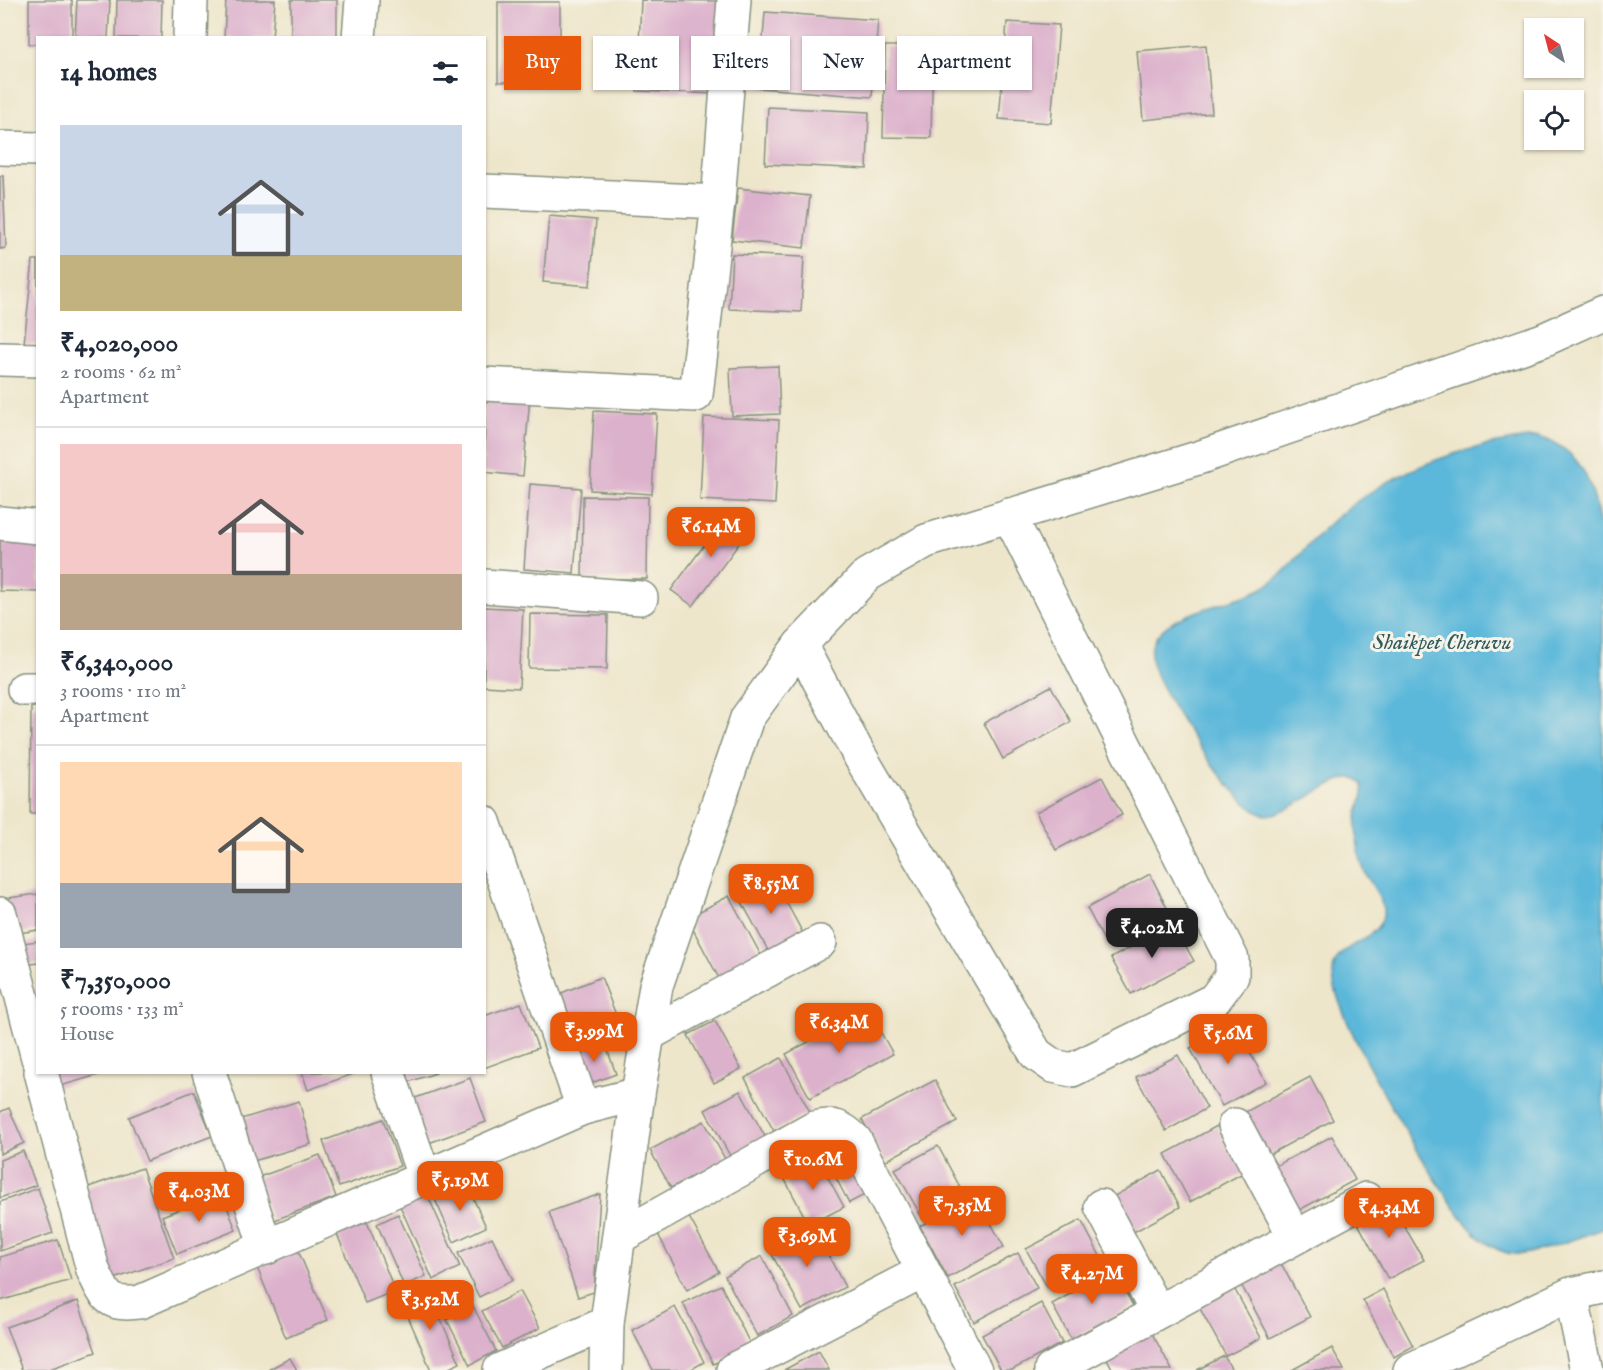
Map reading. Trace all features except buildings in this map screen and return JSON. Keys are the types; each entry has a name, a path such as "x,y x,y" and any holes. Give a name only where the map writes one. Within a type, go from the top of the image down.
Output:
{"street":[{"path":"190,36 191,0"},
{"path":"359,36 362,0"},
{"path":"486,384 696,395 718,202 734,0"},
{"path":"0,148 36,149"},
{"path":"486,191 718,202"},
{"path":"606,1370 607,1323 621,1236 638,1095 659,975 747,718 800,645 867,575 926,541 1201,457 1543,340 1603,313"},
{"path":"0,358 36,360"},
{"path":"800,645 858,753 1036,1054 1053,1066 1072,1070 1214,1000 1232,976 1232,959 1009,515"},
{"path":"0,523 36,526"},
{"path":"486,586 641,598"},
{"path":"486,828 583,1108"},
{"path":"0,914 36,1050"},
{"path":"647,1035 820,942"},
{"path":"42,1074 93,1270 103,1292 111,1301 122,1304 140,1302 583,1108 638,1095"},
{"path":"210,1074 266,1248"},
{"path":"389,1074 424,1176"},
{"path":"621,1236 815,1128 828,1125 843,1128 855,1140 975,1370"},
{"path":"1235,1125 1295,1237"},
{"path":"1051,1370 1366,1198"},
{"path":"1101,1206 1157,1312"},
{"path":"733,1370 922,1272"},
{"path":"1410,1370 1571,1294 1603,1287"},
{"path":"1571,1294 1587,1370"},
{"path":"501,1370 607,1323"}],"water":[{"name":"Shaikpet Cheruvu","path":"1538,437 1568,452 1578,463 1586,476 1596,505 1603,538 1603,1229 1545,1249 1514,1254 1496,1249 1485,1241 1471,1229 1456,1210 1389,1103 1349,1025 1337,993 1333,972 1335,962 1348,948 1373,932 1383,916 1382,904 1364,870 1358,844 1356,822 1363,786 1356,779 1346,778 1287,809 1274,814 1262,814 1249,806 1233,790 1180,719 1156,674 1151,659 1153,643 1162,630 1176,620 1263,588 1288,567 1325,528 1347,509 1397,477 1451,455 1509,441"}]}
